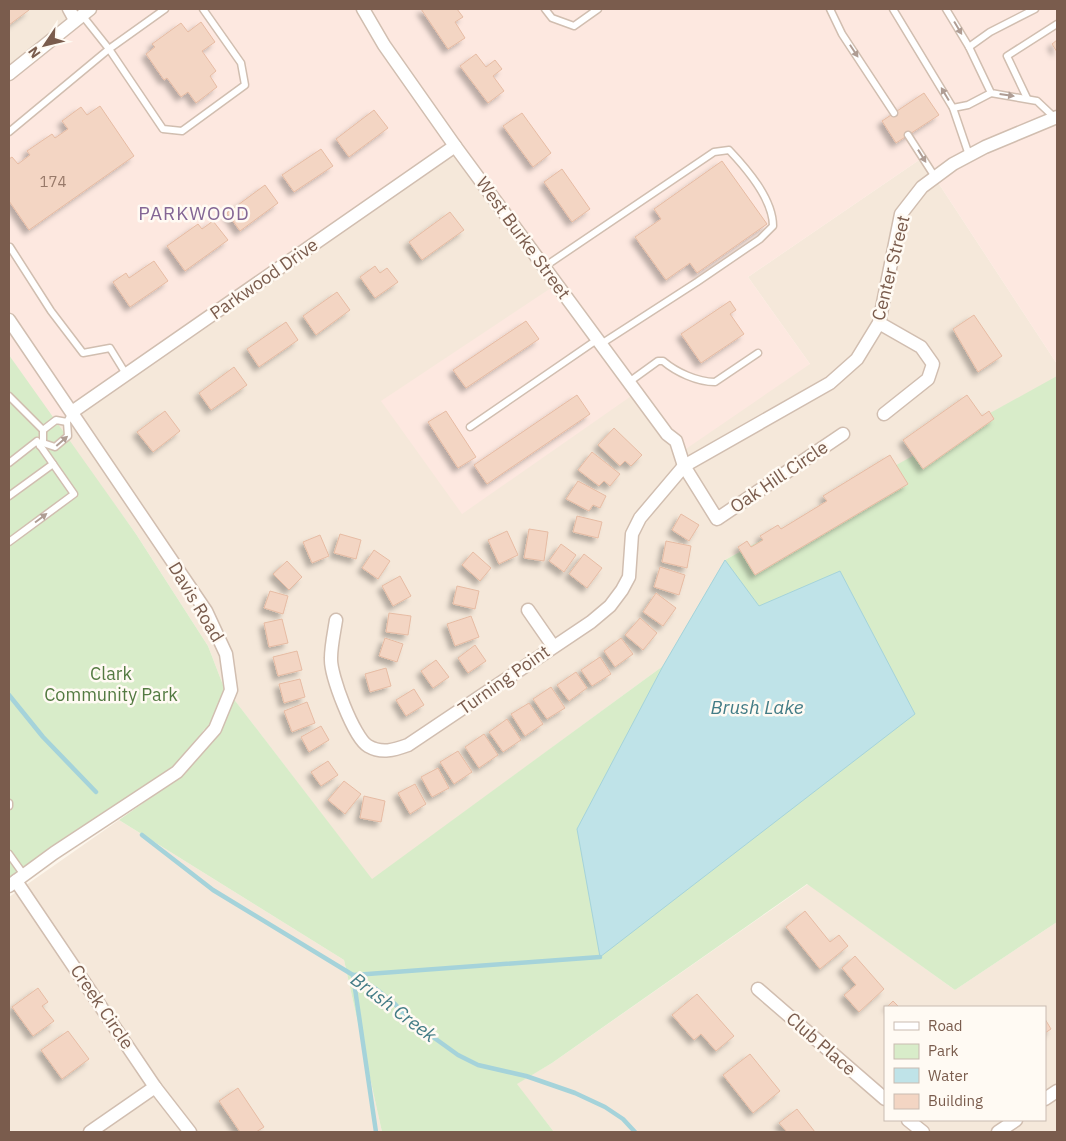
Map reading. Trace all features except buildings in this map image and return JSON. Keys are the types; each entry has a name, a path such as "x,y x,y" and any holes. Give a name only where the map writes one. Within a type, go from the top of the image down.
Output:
{"street":[{"name":"West Burke Street","path":"363,9 384,45 456,146 667,434 676,441 684,466"},
{"path":"9,74 79,13"},
{"name":"Center Street","path":"684,466 830,383 857,359 879,323 901,214 922,187 953,164 969,155 1056,118"},
{"name":"Parkwood Drive","path":"69,417 126,374 456,146"},
{"name":"Davis Road","path":"9,320 69,417 206,611 226,654 231,690 216,729 177,772 13,882"},
{"path":"879,323 921,348 933,364 928,379 884,414"},
{"name":"Oak Hill Circle","path":"684,466 717,519 843,434"},
{"name":"Turning Point","path":"336,620 330,660 338,693 354,727 366,746 387,752 408,745 509,679 553,646 591,622 610,606 629,577 632,534 640,518 684,466"},
{"path":"528,610 553,646"},
{"name":"Creek Circle","path":"13,882 190,1132"},
{"name":"Club Place","path":"758,989 884,1098"},
{"path":"90,1132 156,1086"},
{"path":"1046,1099 1057,1091"},
{"path":"909,1121 922,1132"},
{"path":"998,1132 1014,1121"}],"lane":[{"path":"9,132 110,49 165,9"},
{"path":"79,13 110,49 163,129 182,131 246,86 241,63 203,9"},
{"path":"545,9 552,18 574,26 598,9"},
{"path":"830,9 842,34 894,113"},
{"path":"893,9 953,108 969,155"},
{"path":"946,9 969,47 991,93"},
{"path":"969,47 990,32 1035,9"},
{"path":"1026,98 1007,56 1057,24"},
{"path":"953,108 968,105 991,93 1037,100 1056,118"},
{"path":"908,135 935,178"},
{"path":"470,427 599,341 697,282 760,239 774,226 770,206 743,166 729,150 714,152 544,266"},
{"path":"9,247 51,311 82,353 110,348 126,374"},
{"path":"629,382 658,361 663,361 698,380 715,382 758,353"},
{"path":"9,396 43,430"},
{"path":"9,463 40,443 43,430 56,420 69,417 68,436 55,447 40,443"},
{"path":"9,542 74,494 40,443"},
{"path":"9,496 53,464"},
{"path":"9,854 13,882"}],"shaded area":[{"path":"9,9 68,9 73,17 9,72"},
{"path":"68,9 1057,9 1057,364 922,158 748,277 810,364 680,453 637,392 462,514 381,401 554,286 454,143 56,424 9,355 9,72 73,17"},
{"path":"454,142 637,392 810,364 748,277 922,158 1057,364 1057,377 725,560 663,666 372,880 223,685 208,646 136,534 56,424"},
{"path":"119,820 344,960 382,1132 9,1132 9,897"},
{"path":"808,884 955,990 1057,922 1057,1132 554,1132 516,1084 552,1063"}],"green space":[{"name":"Clark Community Park","path":"9,355 136,534 208,646 223,685 372,879 663,666 725,560 1057,376 1057,922 955,990 807,884 552,1063 517,1084 554,1132 382,1132 344,960 119,820 186,773 205,728 177,772 9,887"}],"water":[{"name":"Brush Lake","path":"725,560 759,606 840,571 915,714 600,957 577,829 663,666"}],"waterway":[{"name":"Brush Creek","path":"9,695 43,737 96,792"},
{"name":"Brush Creek","path":"142,835 213,890 376,989 395,1004 408,1019 458,1055 478,1065 526,1076 575,1093 605,1107 623,1119 635,1132"},
{"path":"354,975 600,957"},
{"path":"353,975 376,1132"}],"district":[{"name":"PARKWOOD","path":"194,213"}]}
